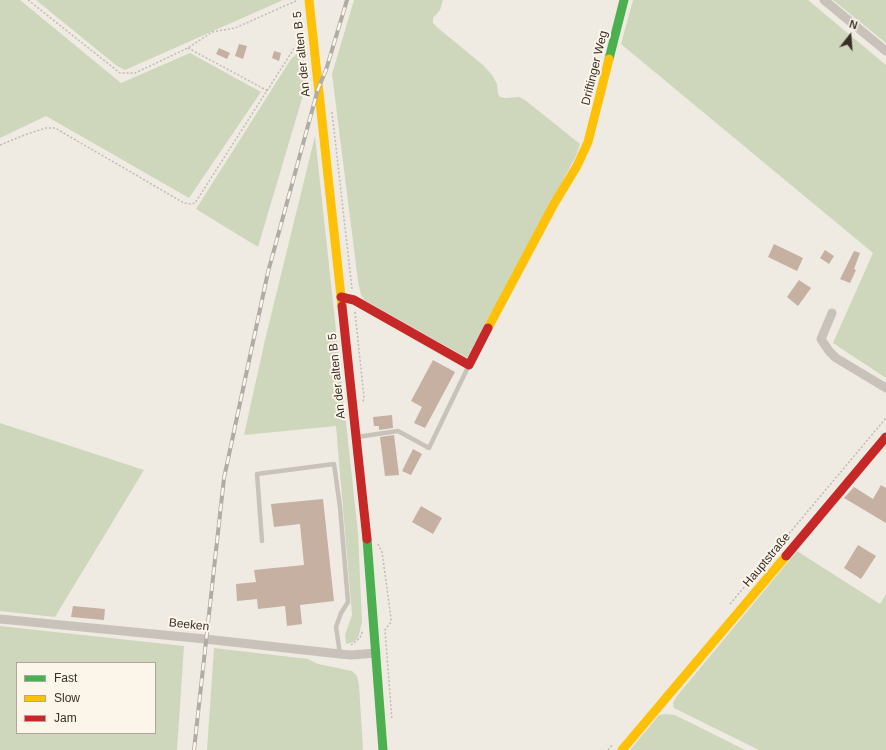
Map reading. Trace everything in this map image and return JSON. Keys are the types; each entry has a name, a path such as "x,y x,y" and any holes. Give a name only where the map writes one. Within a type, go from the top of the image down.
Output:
{"main road":[{"name":"An der alten B 5","path":"309,0 366,533 383,750"},
{"name":"Driftinger Weg","path":"469,365 554,204 577,166 588,142 624,0"},
{"path":"341,297 354,300 469,365"},
{"name":"Hauptstraße","path":"622,750 886,437"}],"street":[{"path":"824,0 886,51"},
{"path":"832,313 821,339 829,351 836,358 886,388"},
{"name":"Beeken","path":"0,619 351,655 376,653"}],"lane":[{"path":"356,437 398,431 429,448 469,365"},
{"path":"262,541 257,474 334,464 340,507 348,602 341,613 336,628 340,654"}],"path":[{"path":"28,0 120,73 135,73 188,48 212,32 235,28 299,0"},
{"path":"0,145 33,132 46,128 55,128 184,203 195,203 295,47 313,38"},
{"path":"188,48 268,91"},
{"path":"728,606 886,418"},
{"path":"340,654 346,647 355,644 358,641 365,627 381,625 387,627"},
{"path":"608,750 613,744"}],"green space":[{"path":"0,0 20,0 121,83 190,53 261,92 189,198 46,116 0,138"},
{"path":"36,0 283,0 125,70 117,66"},
{"path":"354,0 443,0 440,10 433,18 433,23 483,65 492,75 497,84 498,94 500,97 519,97 525,100 580,144 576,156 467,358 364,300 361,295 332,74"},
{"path":"633,0 808,0 886,65 886,378 833,343 873,253 621,44"},
{"path":"833,0 886,0 886,43"},
{"path":"302,49 306,85 258,247 196,209 291,59"},
{"path":"315,136 358,533 362,622 357,639 346,644 345,635 352,615 336,426 244,435 265,340"},
{"path":"0,423 144,470 55,617 0,611"},
{"path":"797,551 880,604 886,594 886,750 759,750 674,708 673,703 677,696"},
{"path":"0,626 184,646 177,750 0,750"},
{"path":"214,648 308,659 318,664 352,671 357,676 359,685 363,750 207,750"},
{"path":"659,715 675,715 745,750 630,750"}],"building":[{"path":"239,44 247,46 243,59 235,56"},
{"path":"219,48 230,53 227,59 216,54"},
{"path":"274,51 281,53 279,61 272,58"},
{"path":"774,244 803,258 797,271 768,257"},
{"path":"825,250 834,256 829,264 820,258"},
{"path":"854,251 860,253 854,269 856,270 850,283 840,279"},
{"path":"799,280 811,288 798,306 787,297"},
{"path":"433,360 455,372 425,428 414,423 422,407 411,401"},
{"path":"392,415 393,428 379,430 379,426 374,426 373,417"},
{"path":"394,435 399,475 385,476 380,437"},
{"path":"413,449 422,454 411,475 402,471"},
{"path":"881,485 886,488 886,523 844,498 854,487 873,499"},
{"path":"323,499 334,601 300,605 302,624 287,626 285,606 258,609 257,599 237,601 236,584 256,582 254,570 304,565 300,524 274,527 271,504"},
{"path":"421,506 442,518 433,534 412,522"},
{"path":"858,545 876,556 861,579 844,568"},
{"path":"73,606 105,609 104,620 71,617"}],"railway":[{"path":"194,750 224,478 268,272 318,89 326,70 347,0"}],"traffic: fast":[{"path":"609,59 624,0"},
{"path":"367,539 383,750"}],"traffic: slow":[{"path":"309,0 342,306"},
{"path":"488,328 554,204 577,166 588,142 609,59"},
{"path":"622,750 786,556"}],"traffic: jam":[{"path":"341,297 354,300 469,365 488,328"},
{"path":"342,306 367,539"},
{"path":"786,556 886,437"}]}
